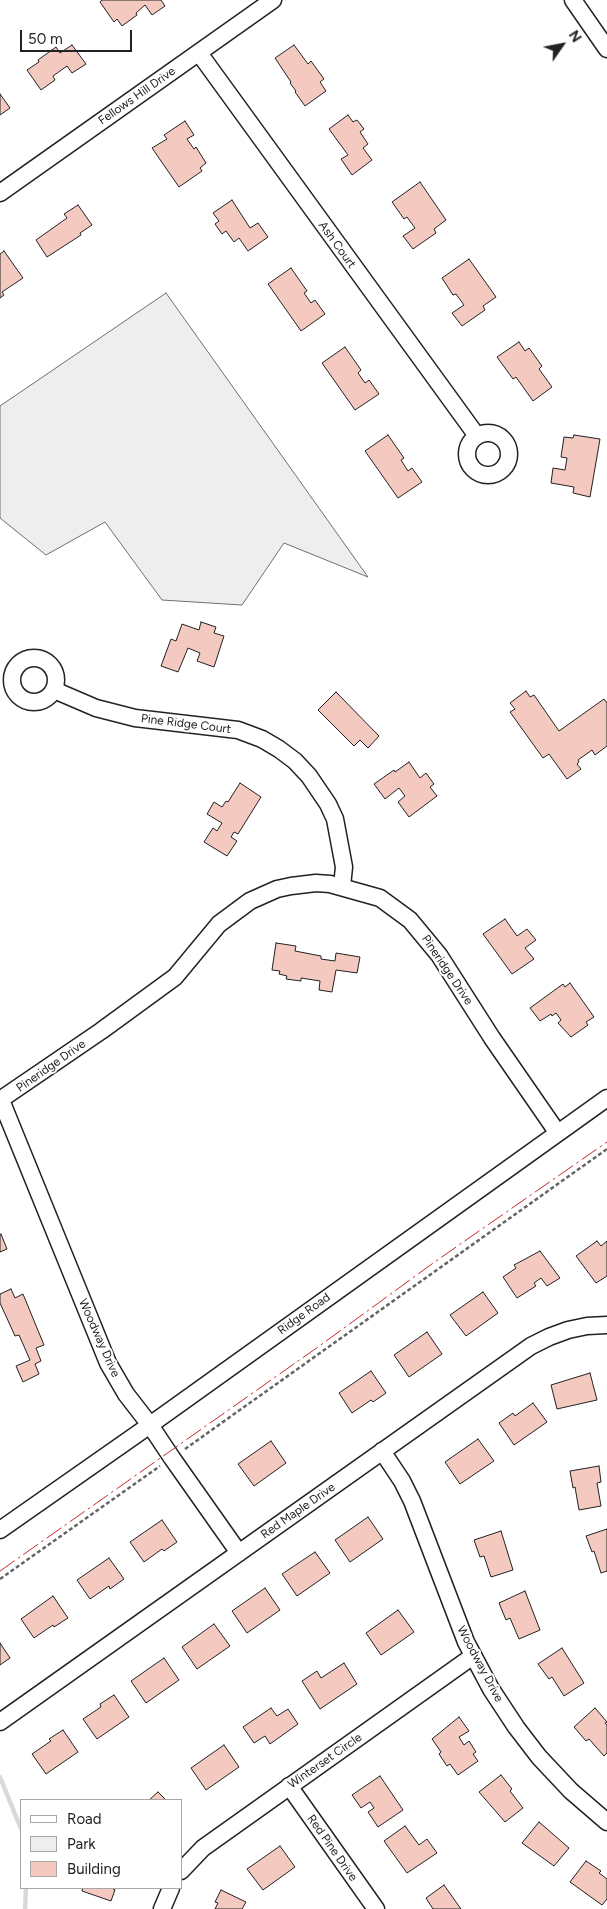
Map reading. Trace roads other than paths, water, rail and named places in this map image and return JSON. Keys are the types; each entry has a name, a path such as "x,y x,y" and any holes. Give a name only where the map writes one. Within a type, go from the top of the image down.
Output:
{"street":[{"name":"Fellows Hill Drive","path":"0,192 273,0"},
{"path":"573,0 607,49"},
{"name":"Ash Court","path":"198,53 476,436"},
{"name":"Pine Ridge Court","path":"54,690 96,708 135,718 166,723 218,726 238,730 262,739 280,749 309,776 323,795 336,819 344,867 342,886"},
{"name":"Pineridge Drive","path":"0,1100 101,1031 175,977 219,924 250,901 277,889 316,883 342,886 380,898 410,920 439,955 492,1038 557,1132"},
{"name":"Ridge Road","path":"0,1530 607,1098"},
{"name":"Woodway Drive","path":"0,1100 108,1363 126,1394 239,1552"},
{"name":"Red Maple Drive","path":"0,1722 531,1346 568,1330 607,1324"},
{"name":"Woodway Drive","path":"382,1451 402,1481 412,1501 466,1642 501,1704 516,1727 540,1757 572,1791 607,1822"},
{"name":"Winterset Circle","path":"182,1870 203,1848 473,1656"},
{"name":"Red Pine Drive","path":"289,1786 376,1909"},
{"path":"162,1909 170,1889"}],"waterway":[{"path":"0,1777 20,1827"},
{"path":"25,1909 26,1889"}]}
